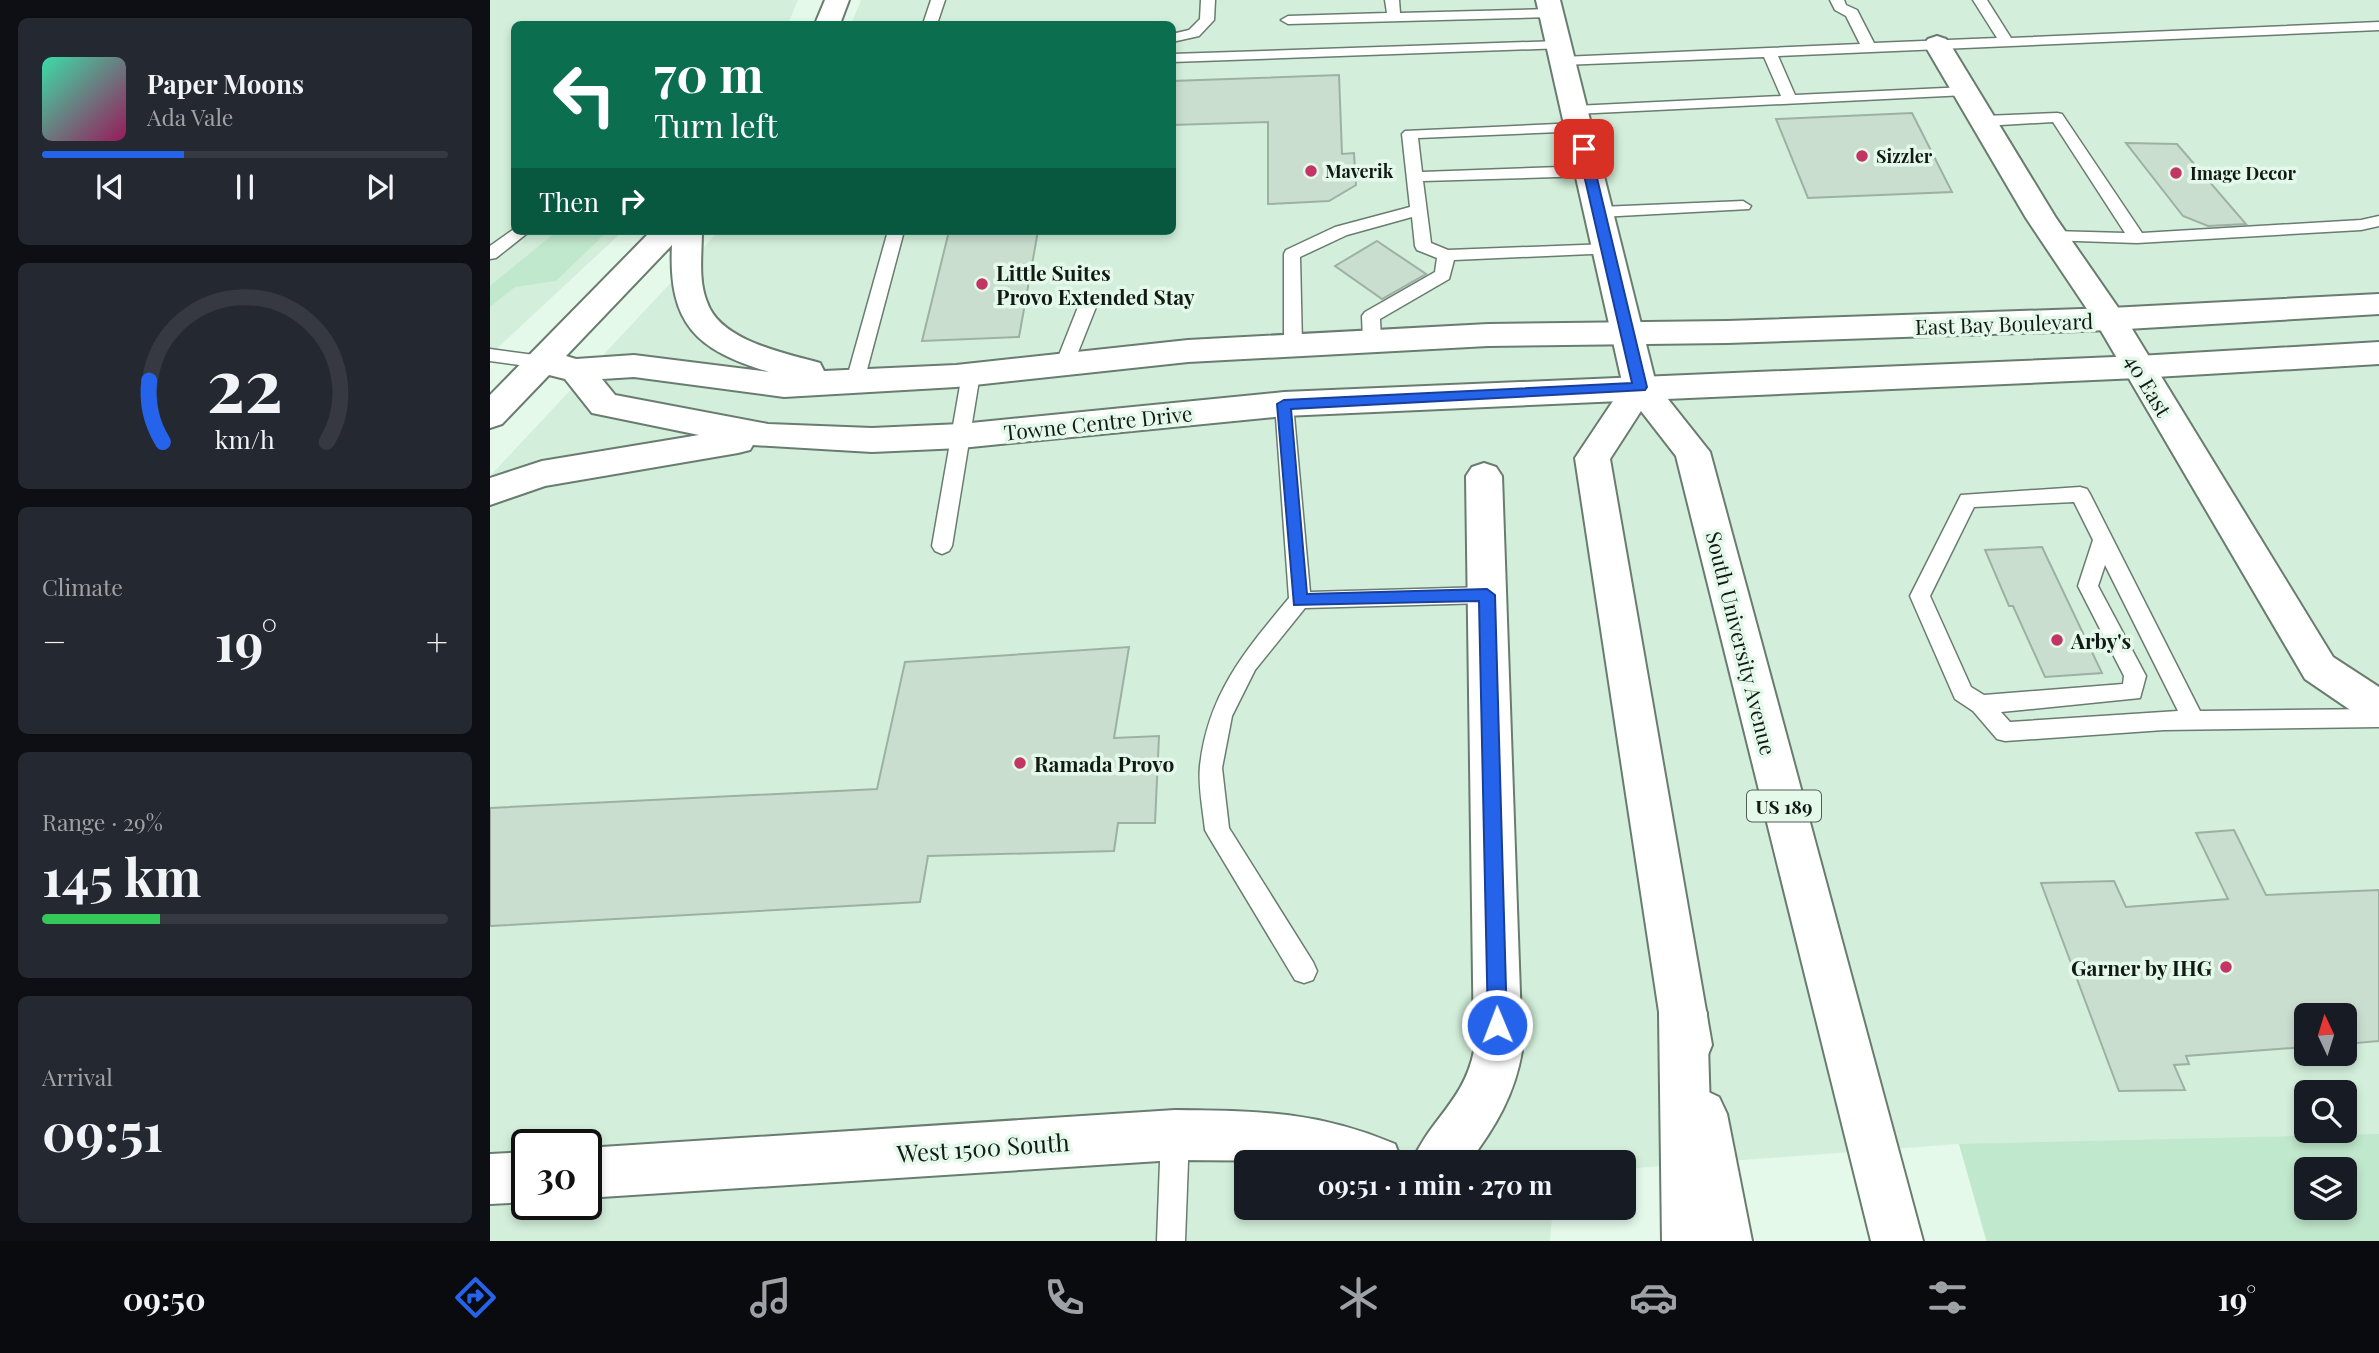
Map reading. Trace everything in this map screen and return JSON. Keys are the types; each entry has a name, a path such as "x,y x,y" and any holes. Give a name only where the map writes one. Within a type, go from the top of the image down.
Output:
{"main road":[{"path":"829,21 837,0"},
{"name":"South University Avenue","path":"1549,6 1640,387 1693,452 1897,1241"},
{"name":"40 East","path":"1937,44 2052,236 2110,319 2319,668 2379,708"},
{"path":"490,416 664,235"},
{"path":"687,235 686,277 694,312 718,339 781,364 850,382"},
{"name":"East Bay Boulevard","path":"1629,334 2110,319 2379,304"},
{"path":"542,362 576,370 634,366 784,385 971,374 1188,351 1497,334 1629,334"},
{"path":"1726,1241 1682,1013 1592,458 1640,387 2138,367 2379,353"},
{"name":"Towne Centre Drive","path":"576,370 604,405 768,436 872,440 961,436 1284,404 1640,387"},
{"path":"490,492 542,474 768,436"},
{"path":"1446,1150 1482,1103 1495,1077 1498,1051 1484,476"},
{"path":"1682,1013 1688,1241"},
{"name":"West 1500 South","path":"602,1172 1174,1135 1254,1136 1314,1143 1337,1150"},
{"path":"490,1179 511,1178"}],"lane":[{"path":"931,21 938,0"},
{"path":"1176,37 1194,33 1207,20 1208,0"},
{"path":"1392,0 1394,17"},
{"path":"1837,0 1840,7 1852,13 1870,47"},
{"path":"1980,0 2006,41"},
{"path":"1288,20 1394,17 1549,6"},
{"path":"1176,58 1769,51 2379,26"},
{"path":"1769,51 1790,100"},
{"path":"1608,249 1446,255 1423,246 1410,134 1790,100 1966,91"},
{"path":"1984,121 2057,117 2137,238"},
{"path":"1415,177 1589,171"},
{"path":"1600,212 1744,206"},
{"path":"1293,345 1292,254 1341,231 1419,210"},
{"path":"2052,236 2137,238 2361,225 2379,221"},
{"path":"490,254 516,235"},
{"path":"850,382 895,235"},
{"path":"1372,341 1371,316 1443,275 1446,255"},
{"path":"1064,365 1087,307"},
{"path":"490,355 542,362"},
{"path":"942,545 971,374"},
{"path":"1284,404 1300,600 1247,664 1221,716 1211,768 1217,830 1304,971"},
{"path":"2193,720 2080,494 1968,500 1920,596 1963,693 1981,704 2005,732 2193,720 2379,718"},
{"path":"1981,704 2132,692 2135,676 2088,586 2103,540"},
{"path":"1300,600 1487,595"},
{"path":"1171,1241 1174,1135"}],"shaded area":[{"path":"490,0 798,0 789,21 511,21 511,235 619,235 490,355"},
{"path":"861,0 2379,0 2379,1241 1986,1241 1959,1144 1636,1168 1636,1150 1234,1150 1234,1220 1552,1220 1550,1241 490,1241 490,476 715,235 1176,235 1176,21 852,21"},
{"path":"552,235 604,235 556,281 515,287 490,307 490,286"},
{"path":"2379,1134 2379,1241 1987,1241 1959,1144 2294,1136 2294,1143 2357,1143 2357,1135"}],"building":[{"path":"1339,75 1342,154 1354,153 1356,185 1329,201 1268,204 1268,122 1176,125 1176,81"},
{"name":"Sizzler","path":"1912,113 1952,192 1808,198 1776,119"},
{"name":"Image Decor","path":"2126,143 2177,144 2246,224 2208,226 2183,216"},
{"name":"Little Suites Provo Extended Stay","path":"948,235 1037,235 1019,337 922,341"},
{"name":"Maverik","path":"1377,241 1426,274 1382,299 1335,266"},
{"name":"Arby's","path":"2042,547 2102,673 2045,677 2013,606 2009,606 1985,550"},
{"name":"Ramada Provo","path":"1129,647 1114,738 1159,736 1155,823 1118,823 1114,851 928,856 920,902 490,926 490,808 877,789 905,662"},
{"name":"Garner by IHG","path":"2234,830 2266,895 2379,890 2379,1041 2357,1043 2357,1003 2294,1003 2294,1048 2186,1056 2189,1064 2174,1065 2185,1090 2119,1091 2041,883 2114,881 2126,907 2228,899 2196,833"}],"place":[{"name":"Sizzler","path":"1862,156"},
{"name":"Maverik","path":"1311,171"},
{"name":"Image Decor","path":"2176,173"},
{"name":"Little Suites Provo Extended Stay","path":"982,284"},
{"name":"Arby's","path":"2057,640"},
{"name":"Ramada Provo","path":"1020,763"},
{"name":"Garner by IHG","path":"2226,967"}],"route":[{"path":"1497,1025 1487,595 1300,600 1284,404 1640,387 1584,149"}]}
